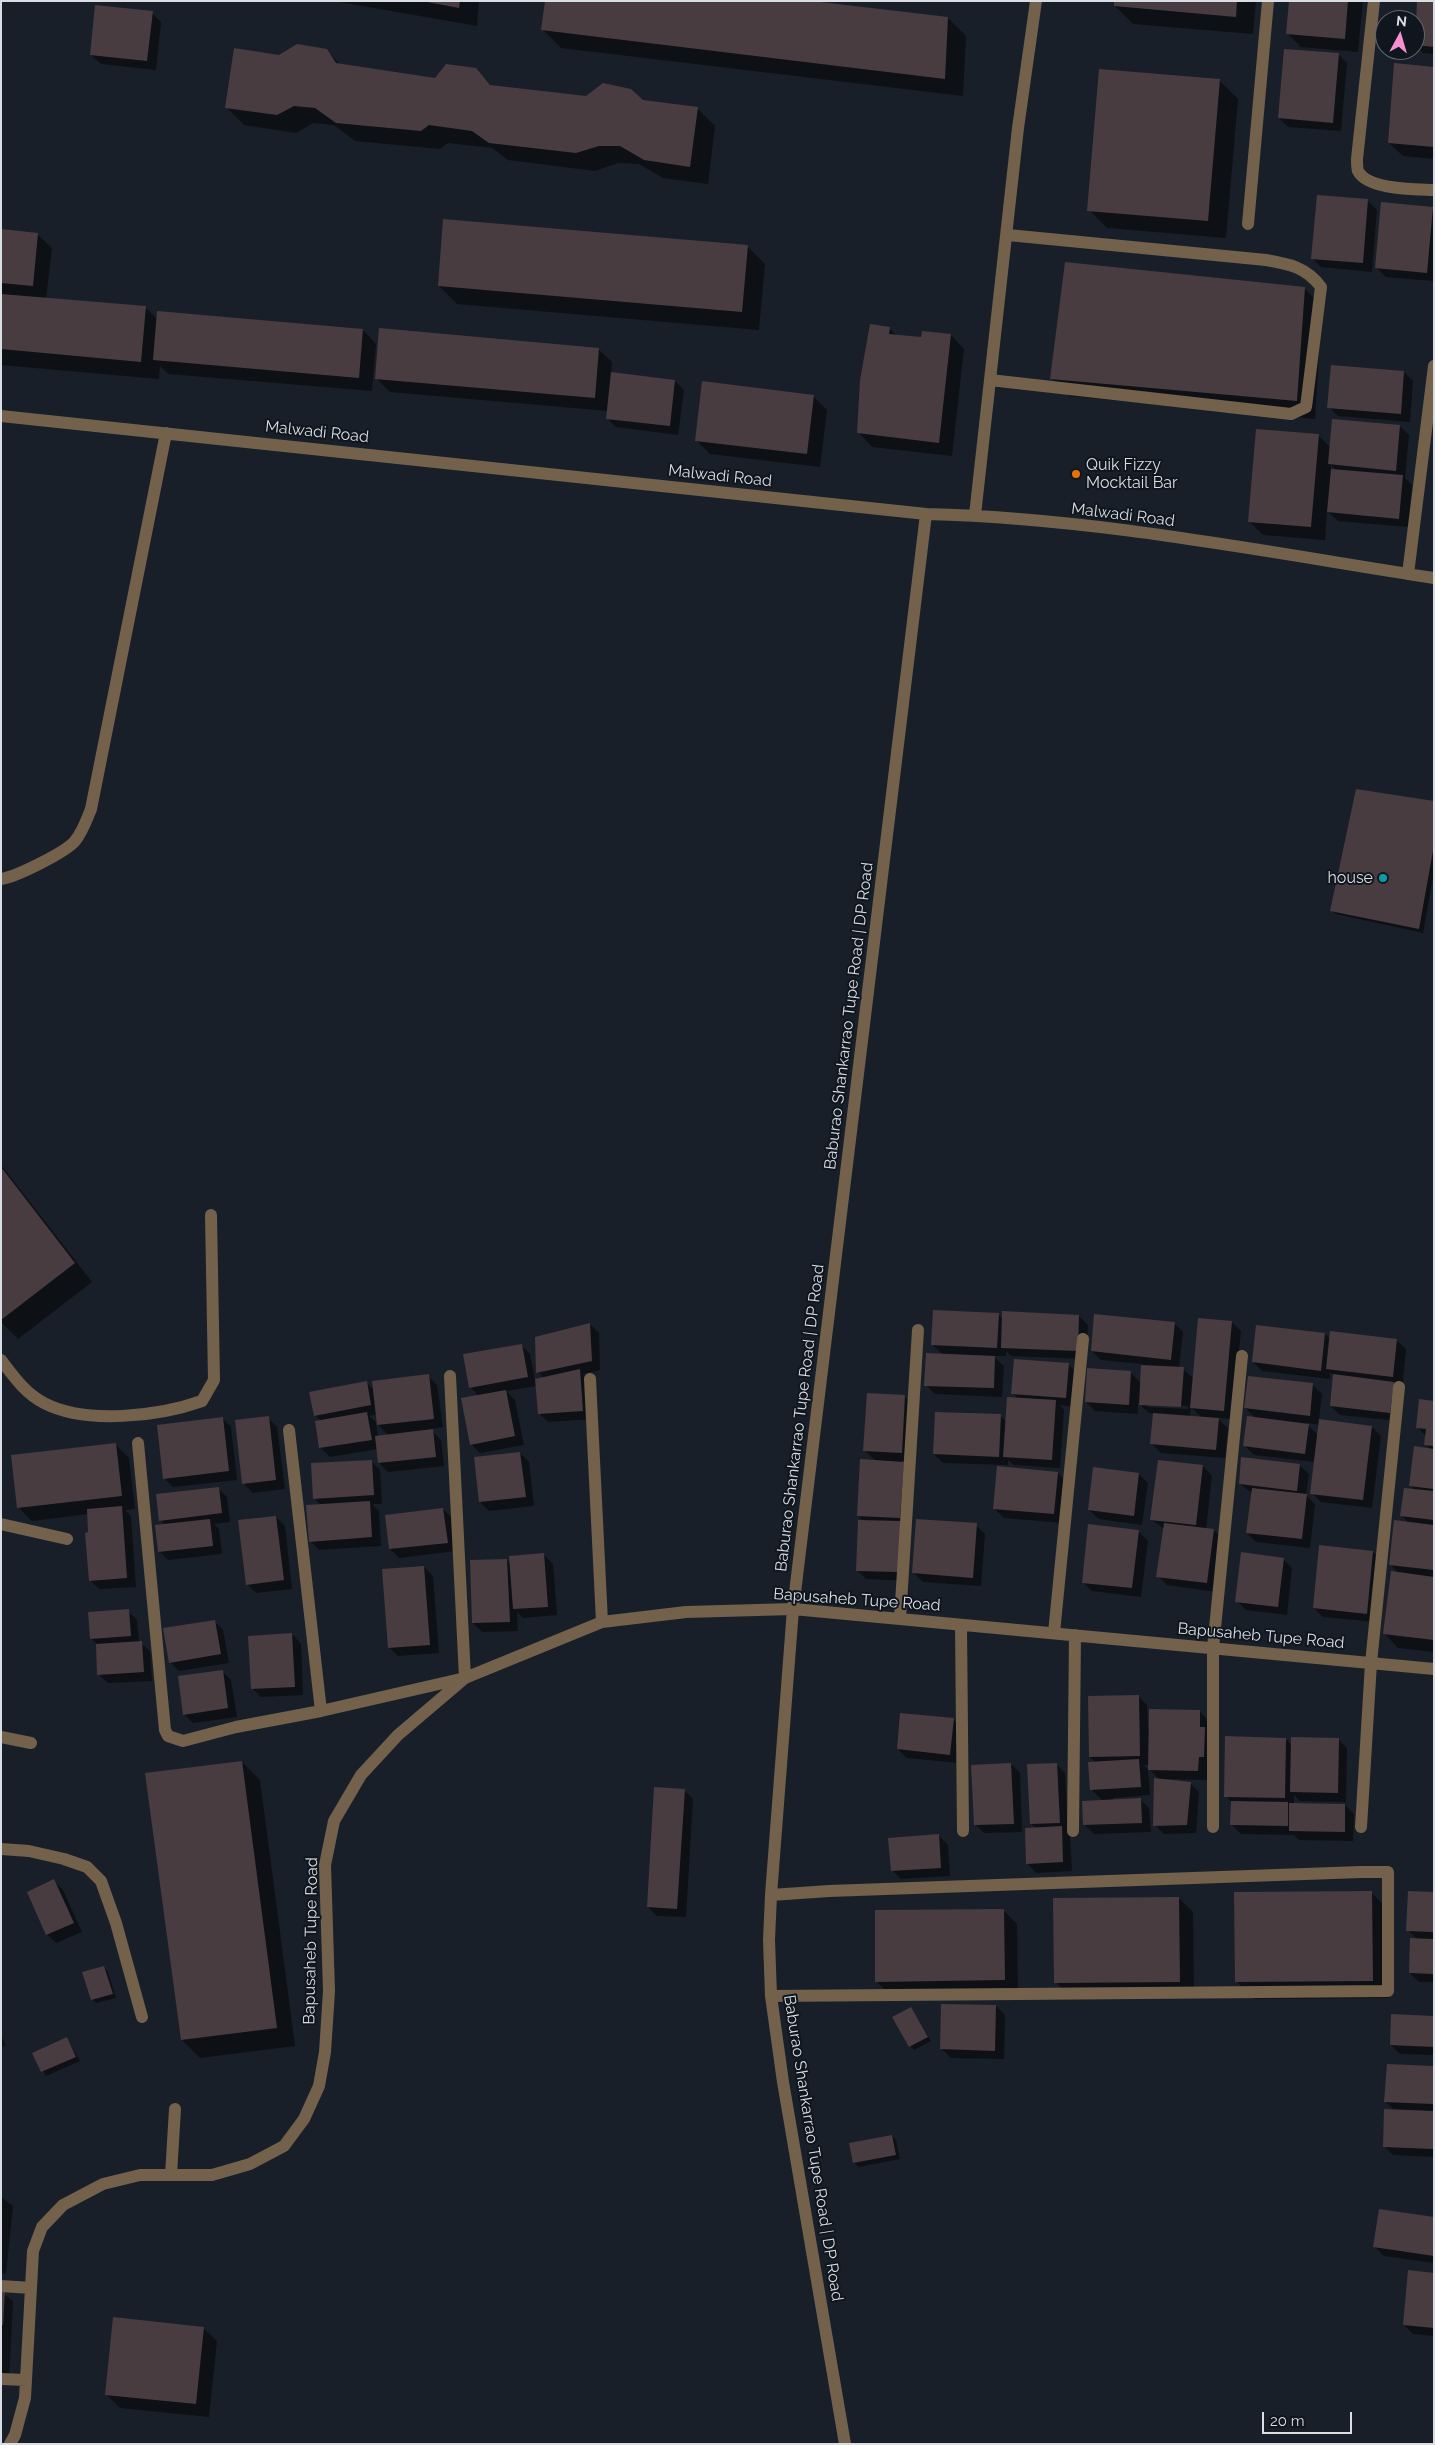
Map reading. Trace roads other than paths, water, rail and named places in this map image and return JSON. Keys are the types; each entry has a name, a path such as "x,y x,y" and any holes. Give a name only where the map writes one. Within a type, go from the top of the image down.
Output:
{"street":[{"path":"975,515 1008,235 1018,128 1036,1"},
{"path":"1248,224 1268,1"},
{"path":"1374,1 1357,160 1358,171 1365,179 1379,186 1434,190"},
{"path":"990,380 1291,414 1306,407 1309,388 1321,287 1313,276 1296,266 1266,260 1008,235"},
{"path":"1408,574 1433,387 1434,366"},
{"name":"Malwadi Road","path":"1,416 926,514 975,515 1149,533 1434,578"},
{"path":"1,879 10,878 42,862 75,841 92,809 166,433"},
{"name":"Baburao Shankarrao Tupe Road | DP Road","path":"845,2444 783,2082 771,1996 769,1940 793,1609 926,514"},
{"path":"1,1360 22,1387 44,1403 74,1413 124,1416 181,1409 202,1401 214,1380 211,1215"},
{"path":"900,1619 918,1330"},
{"path":"1054,1633 1083,1339"},
{"path":"1213,1827 1213,1648 1242,1356"},
{"path":"138,1443 156,1658 165,1730 168,1736 183,1741 236,1727 321,1711 465,1678 450,1376"},
{"path":"590,1379 602,1622"},
{"path":"1361,1827 1371,1663 1399,1387"},
{"path":"289,1430 321,1711"},
{"path":"1,1524 67,1539"},
{"name":"Bapusaheb Tupe Road","path":"10,2444 15,2435 25,2398 33,2251 42,2227 63,2205 103,2184 140,2175 212,2175 250,2164 284,2146 304,2119 319,2086 326,2052 329,1991 326,1865 334,1821 367,1768 398,1735 465,1678 602,1622 686,1612 793,1609 1434,1669"},
{"path":"961,1625 963,1831"},
{"path":"1073,1831 1075,1635"},
{"path":"1,1737 31,1743"},
{"path":"1,1849 29,1851 64,1859 87,1867 101,1881 116,1923 142,2017"},
{"path":"771,1895 829,1890 1388,1872 1388,1990 771,1996"},
{"path":"171,2175 175,2108"},
{"path":"1,2286 31,2288"},
{"path":"1,2379 26,2380"}],"place":[{"name":"Quik Fizzy Mocktail Bar","path":"1076,474"},
{"name":"house","path":"1383,878"}]}
